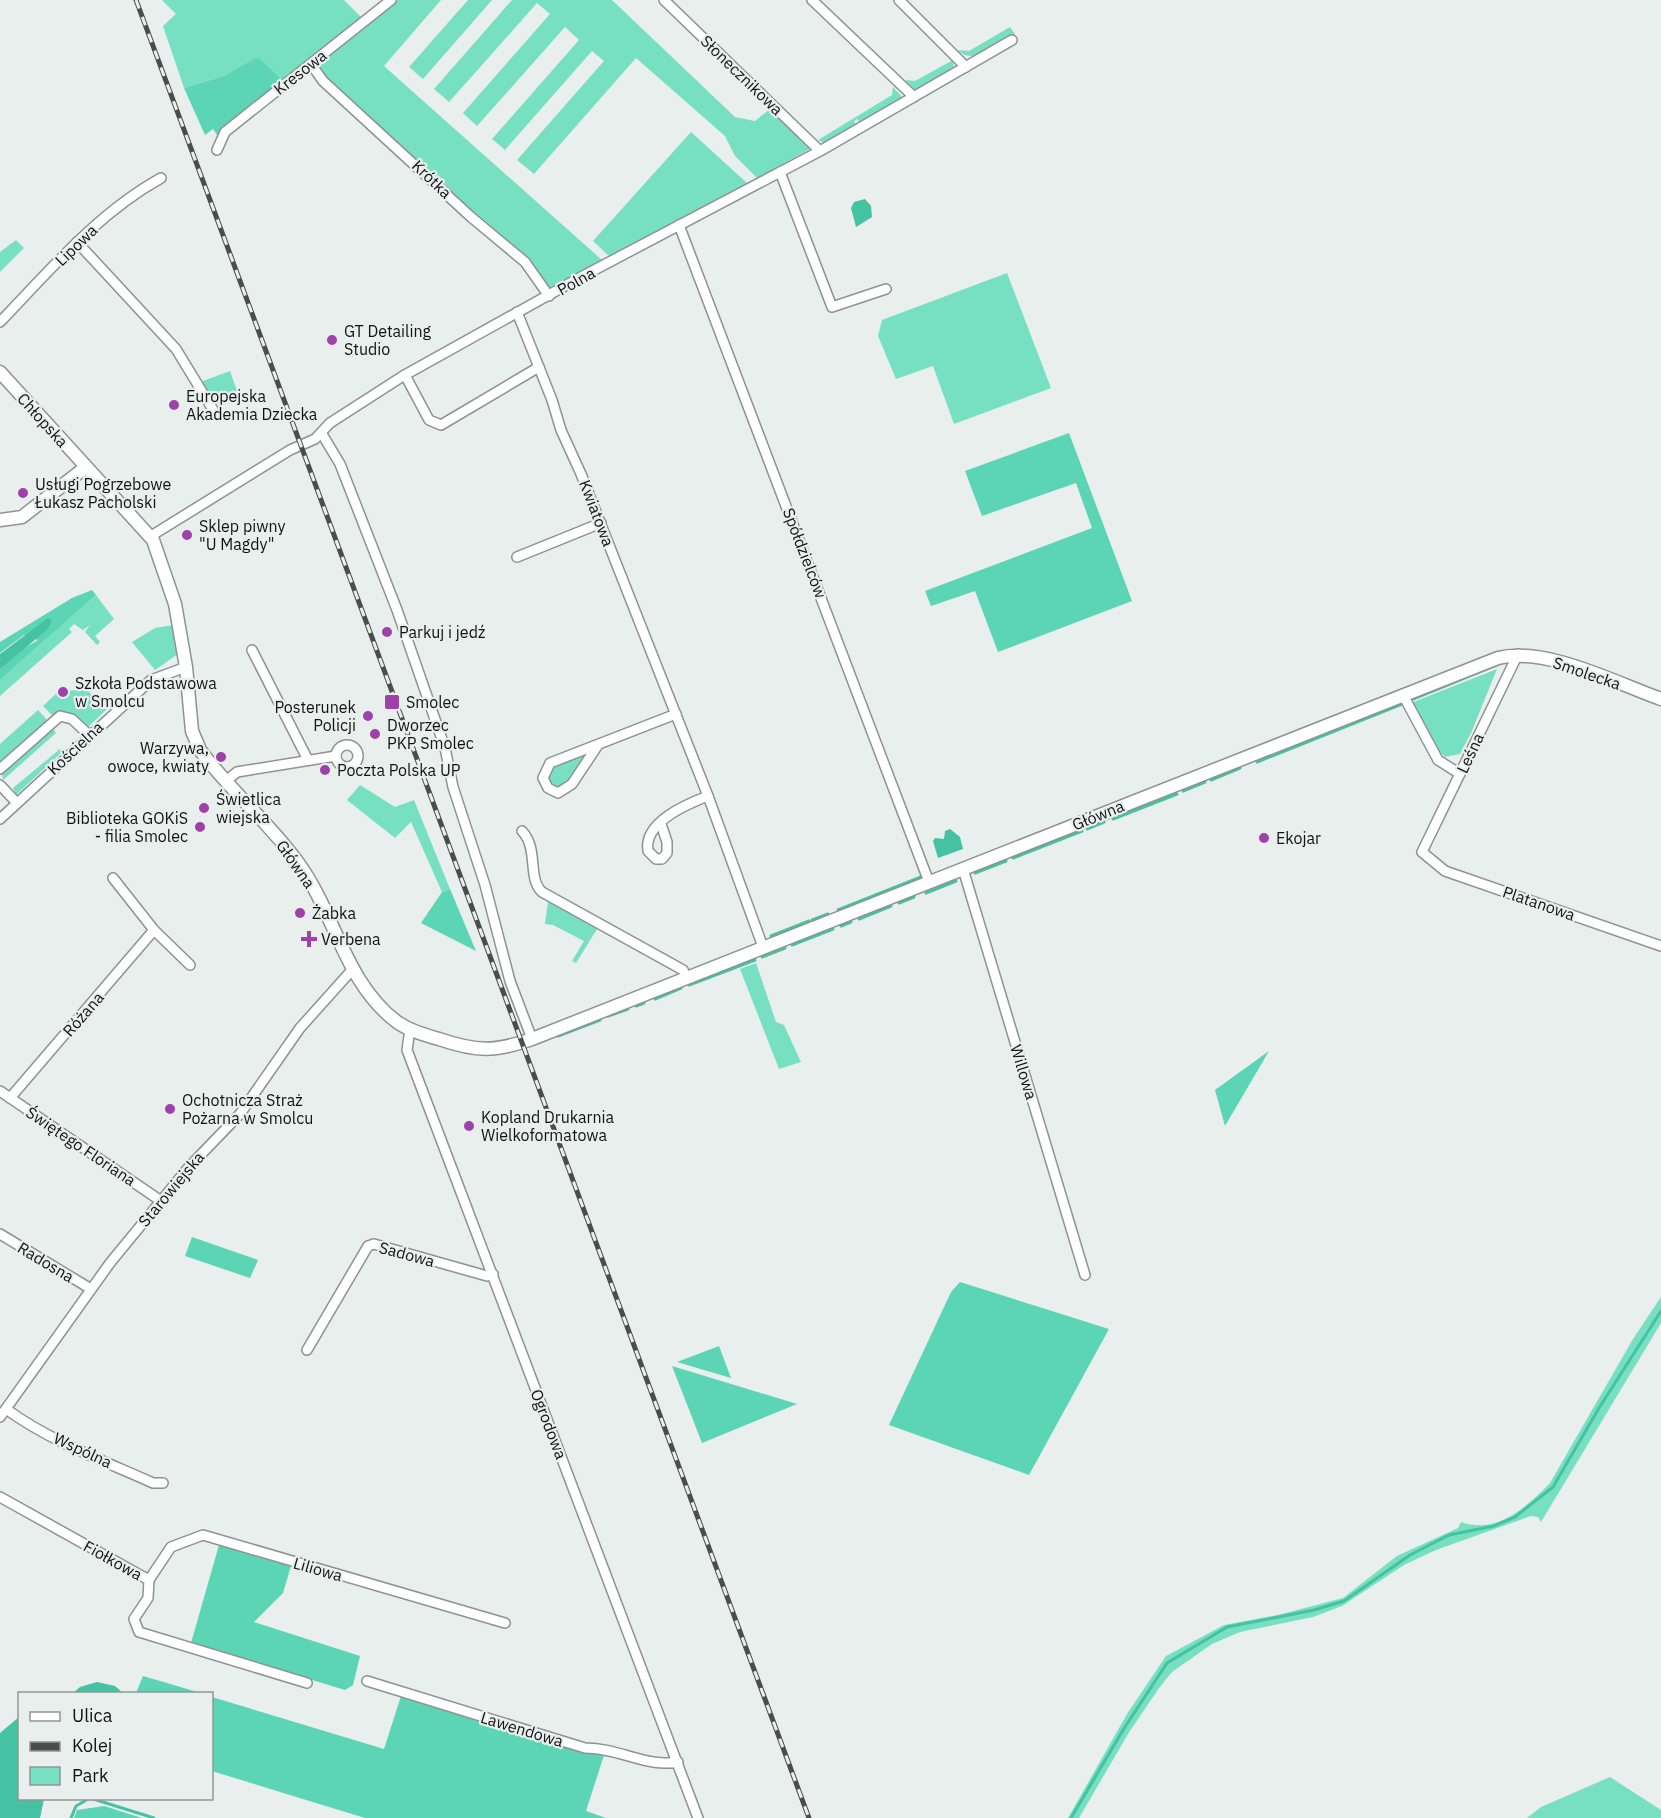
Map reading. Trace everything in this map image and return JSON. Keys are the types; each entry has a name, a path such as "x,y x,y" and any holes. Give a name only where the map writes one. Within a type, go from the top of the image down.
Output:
{"street":[{"name":"Kresowa","path":"217,150 225,132 391,0"},
{"name":"Słonecznikowa","path":"664,0 820,151"},
{"path":"812,0 914,97"},
{"path":"899,0 966,67"},
{"name":"Polna","path":"151,536 290,450 322,434 330,423 405,375 517,312 820,151 1012,40"},
{"name":"Krótka","path":"311,64 332,89 471,217 525,262 549,296"},
{"path":"780,172 832,307 885,289"},
{"name":"Lipowa","path":"0,322 77,242 129,196 161,178"},
{"name":"Spółdzielców","path":"679,225 929,882"},
{"path":"77,242 176,349 215,414"},
{"name":"Kwiatowa","path":"517,312 561,430 601,523 708,796 763,947"},
{"path":"405,375 429,420 437,425 539,367"},
{"name":"Chłopska","path":"0,372 86,467"},
{"path":"322,434 340,464 393,600 445,748 453,786 485,885 507,970 532,1039"},
{"path":"0,520 22,516 86,467"},
{"name":"Główna","path":"86,467 151,536 163,561 175,604 195,739 210,764 275,833 305,872 352,970 394,1019 410,1029 476,1050 502,1048 532,1039 1403,695 1514,654"},
{"path":"517,557 601,523"},
{"path":"252,650 308,760"},
{"name":"Smolecka","path":"1514,654 1554,660 1661,699"},
{"name":"Leśna","path":"1422,852 1514,654"},
{"name":"Kościelna","path":"0,819 151,680 186,667"},
{"path":"1403,695 1438,760 1460,774"},
{"path":"598,745 568,789 558,792 548,788 543,778 546,766 598,745 676,714"},
{"path":"0,769 60,716 72,719 89,735"},
{"path":"226,781 237,772 336,756"},
{"path":"0,785 17,803"},
{"path":"661,824 676,809 708,796"},
{"path":"522,831 530,844 536,885 542,892 683,970 687,978"},
{"name":"Platanowa","path":"1422,852 1445,871 1661,946"},
{"name":"Willowa","path":"963,869 1085,1275"},
{"path":"113,878 154,930 190,965"},
{"name":"Różana","path":"10,1098 154,930"},
{"name":"Starowiejska","path":"0,1417 91,1289 161,1201 240,1114 300,1028 352,970"},
{"name":"Ogrodowa","path":"410,1029 406,1044 407,1050 698,1818"},
{"name":"Świętego Floriana","path":"0,1091 161,1201"},
{"name":"Radosna","path":"0,1234 91,1289"},
{"name":"Sadowa","path":"307,1350 368,1246 374,1244 487,1276 492,1274"},
{"name":"Wspólna","path":"6,1409 23,1421 85,1452 153,1483 164,1483"},
{"name":"Fiołkowa","path":"0,1497 148,1580 148,1598 134,1619 139,1632 307,1683"},
{"name":"Liliowa","path":"148,1580 171,1547 203,1535 505,1623"},
{"name":"Lawendowa","path":"367,1681 585,1748 613,1750 664,1764 678,1762"}],"green space":[{"path":"162,0 344,0 363,19 283,81 258,58 224,76 184,88 163,26 176,14"},
{"path":"397,0 441,0 384,66 602,260 549,288 507,240 454,197 320,72 320,61"},
{"path":"468,0 492,0 423,79 409,67"},
{"path":"512,0 612,0 735,117 755,121 770,109 810,149 757,178 735,156 725,136 636,58 534,174 517,160 604,61 592,51 505,150 492,139 579,40 565,27 477,126 463,113 550,14 537,3 449,102 434,89"},
{"path":"1010,27 1015,34 986,52 971,56 964,55 958,50 969,51"},
{"path":"953,60 954,68 915,90 905,80 915,81"},
{"path":"893,87 903,98 860,123 857,119 854,121 856,125 824,143 818,140 892,95"},
{"path":"691,132 747,183 609,256 593,241"},
{"path":"16,240 24,248 0,272 0,252"},
{"path":"1007,273 1051,388 954,424 933,366 896,379 878,336 882,320"},
{"path":"230,371 237,391 215,404 202,387 203,381"},
{"path":"96,595 114,619 95,636 100,642 97,645 85,632 90,625 83,630 74,624 69,629 72,632 0,696 0,680"},
{"path":"173,625 178,654 155,670 132,642 155,628"},
{"path":"1497,669 1460,754 1445,757 1435,747 1411,703"},
{"path":"86,689 107,709 87,728 57,713 53,716 43,706 58,692"},
{"path":"38,710 48,721 0,763 0,744"},
{"path":"52,727 56,733 3,780 2,773"},
{"path":"60,749 63,751 16,795 13,788"},
{"path":"583,754 586,758 564,788 554,789 547,781 548,772 554,765"},
{"path":"360,785 395,807 414,800 450,889 442,892 411,822 395,838 347,800"},
{"path":"548,902 599,926 576,963 572,961 584,941 553,925 545,924"},
{"path":"756,963 776,1022 784,1025 801,1062 779,1069 740,969"},
{"path":"1661,1297 1661,1323 1541,1522 1538,1517 1531,1516 1436,1550 1404,1565 1342,1606 1313,1617 1240,1632 1212,1644 1172,1672 1128,1734 1079,1818 1068,1818 1127,1714 1166,1656 1224,1625 1278,1615 1343,1598 1397,1556 1458,1528 1461,1522 1486,1525 1498,1522 1531,1501 1550,1483 1633,1339"},
{"path":"1610,1777 1661,1810 1661,1818 1527,1818 1541,1807"}],"shaded area":[{"path":"258,57 283,81 217,135 213,129 205,135 184,88 224,76"},
{"path":"865,199 871,206 872,217 856,227 851,208 854,202"},
{"path":"1069,433 1132,601 998,652 975,591 931,606 925,591 1092,528 1076,483 982,516 965,471"},
{"path":"92,590 96,595 0,680 0,669 18,652 38,640 24,635 0,653 0,642 72,598"},
{"path":"48,618 52,620 48,629 0,669 0,654"},
{"path":"950,829 960,837 963,849 938,858 933,841 935,838 944,839 945,831"},
{"path":"450,889 476,951 421,923 442,892"},
{"path":"1269,1051 1225,1126 1215,1090"},
{"path":"192,1237 258,1260 250,1278 185,1256"},
{"path":"960,1282 1109,1329 1029,1475 889,1425 951,1292"},
{"path":"719,1346 731,1378 677,1362"},
{"path":"672,1366 797,1404 702,1443"},
{"path":"219,1545 291,1566 283,1593 254,1622 360,1656 353,1685 345,1690 191,1643"},
{"path":"143,1676 198,1692 136,1692"},
{"path":"97,1682 115,1686 122,1692 74,1692 80,1687"},
{"path":"401,1696 584,1752 605,1752 586,1811 606,1818 365,1818 213,1771 213,1697 384,1749"},
{"path":"18,1718 18,1800 44,1800 40,1818 0,1818 0,1733"},
{"path":"104,1806 142,1818 74,1818 77,1810"}],"waterway":[{"path":"1413,699 1501,663"},
{"path":"1257,762 1402,704"},
{"path":"1211,780 1240,768"},
{"path":"1183,791 1205,782"},
{"path":"1113,819 1177,794"},
{"path":"1087,829 1104,822"},
{"path":"1013,858 1082,831"},
{"path":"975,873 1006,861"},
{"path":"838,910 921,877"},
{"path":"926,893 956,881"},
{"path":"899,903 914,897"},
{"path":"859,919 891,906"},
{"path":"812,920 828,914"},
{"path":"771,936 809,921"},
{"path":"841,926 851,922"},
{"path":"792,945 833,929"},
{"path":"762,957 785,948"},
{"path":"689,985 755,960"},
{"path":"655,999 681,988"},
{"path":"636,1006 644,1003"},
{"path":"608,1016 628,1009"},
{"path":"558,1036 600,1020"},
{"path":"1071,1818 1123,1730 1167,1663 1227,1627 1314,1610 1344,1601 1410,1555 1449,1535 1494,1526 1515,1517 1553,1487 1599,1408 1661,1311"},
{"path":"71,1818 76,1806 86,1800"},
{"path":"96,1800 154,1818"}],"railway":[{"path":"136,0 809,1818"}],"place":[{"name":"GT Detailing Studio","path":"332,340"},
{"name":"Europejska Akademia Dziecka","path":"174,405"},
{"name":"Usługi Pogrzebowe Łukasz Pacholski","path":"23,493"},
{"name":"Sklep piwny \"U Magdy\"","path":"187,535"},
{"name":"Parkuj i jedź","path":"387,632"},
{"name":"Szkoła Podstawowa w Smolcu","path":"63,692"},
{"name":"Smolec","path":"392,702"},
{"name":"Posterunek Policji","path":"368,716"},
{"name":"Dworzec PKP Smolec","path":"375,734"},
{"name":"Warzywa, owoce, kwiaty","path":"221,757"},
{"name":"Poczta Polska UP","path":"325,770"},
{"name":"Świetlica wiejska","path":"204,808"},
{"name":"Biblioteka GOKiS - filia Smolec","path":"200,827"},
{"name":"Ekojar","path":"1264,838"},
{"name":"Żabka","path":"300,913"},
{"name":"Verbena","path":"309,939"},
{"name":"Ochotnicza Straż Pożarna w Smolcu","path":"170,1109"},
{"name":"Kopland Drukarnia Wielkoformatowa","path":"469,1126"}]}
